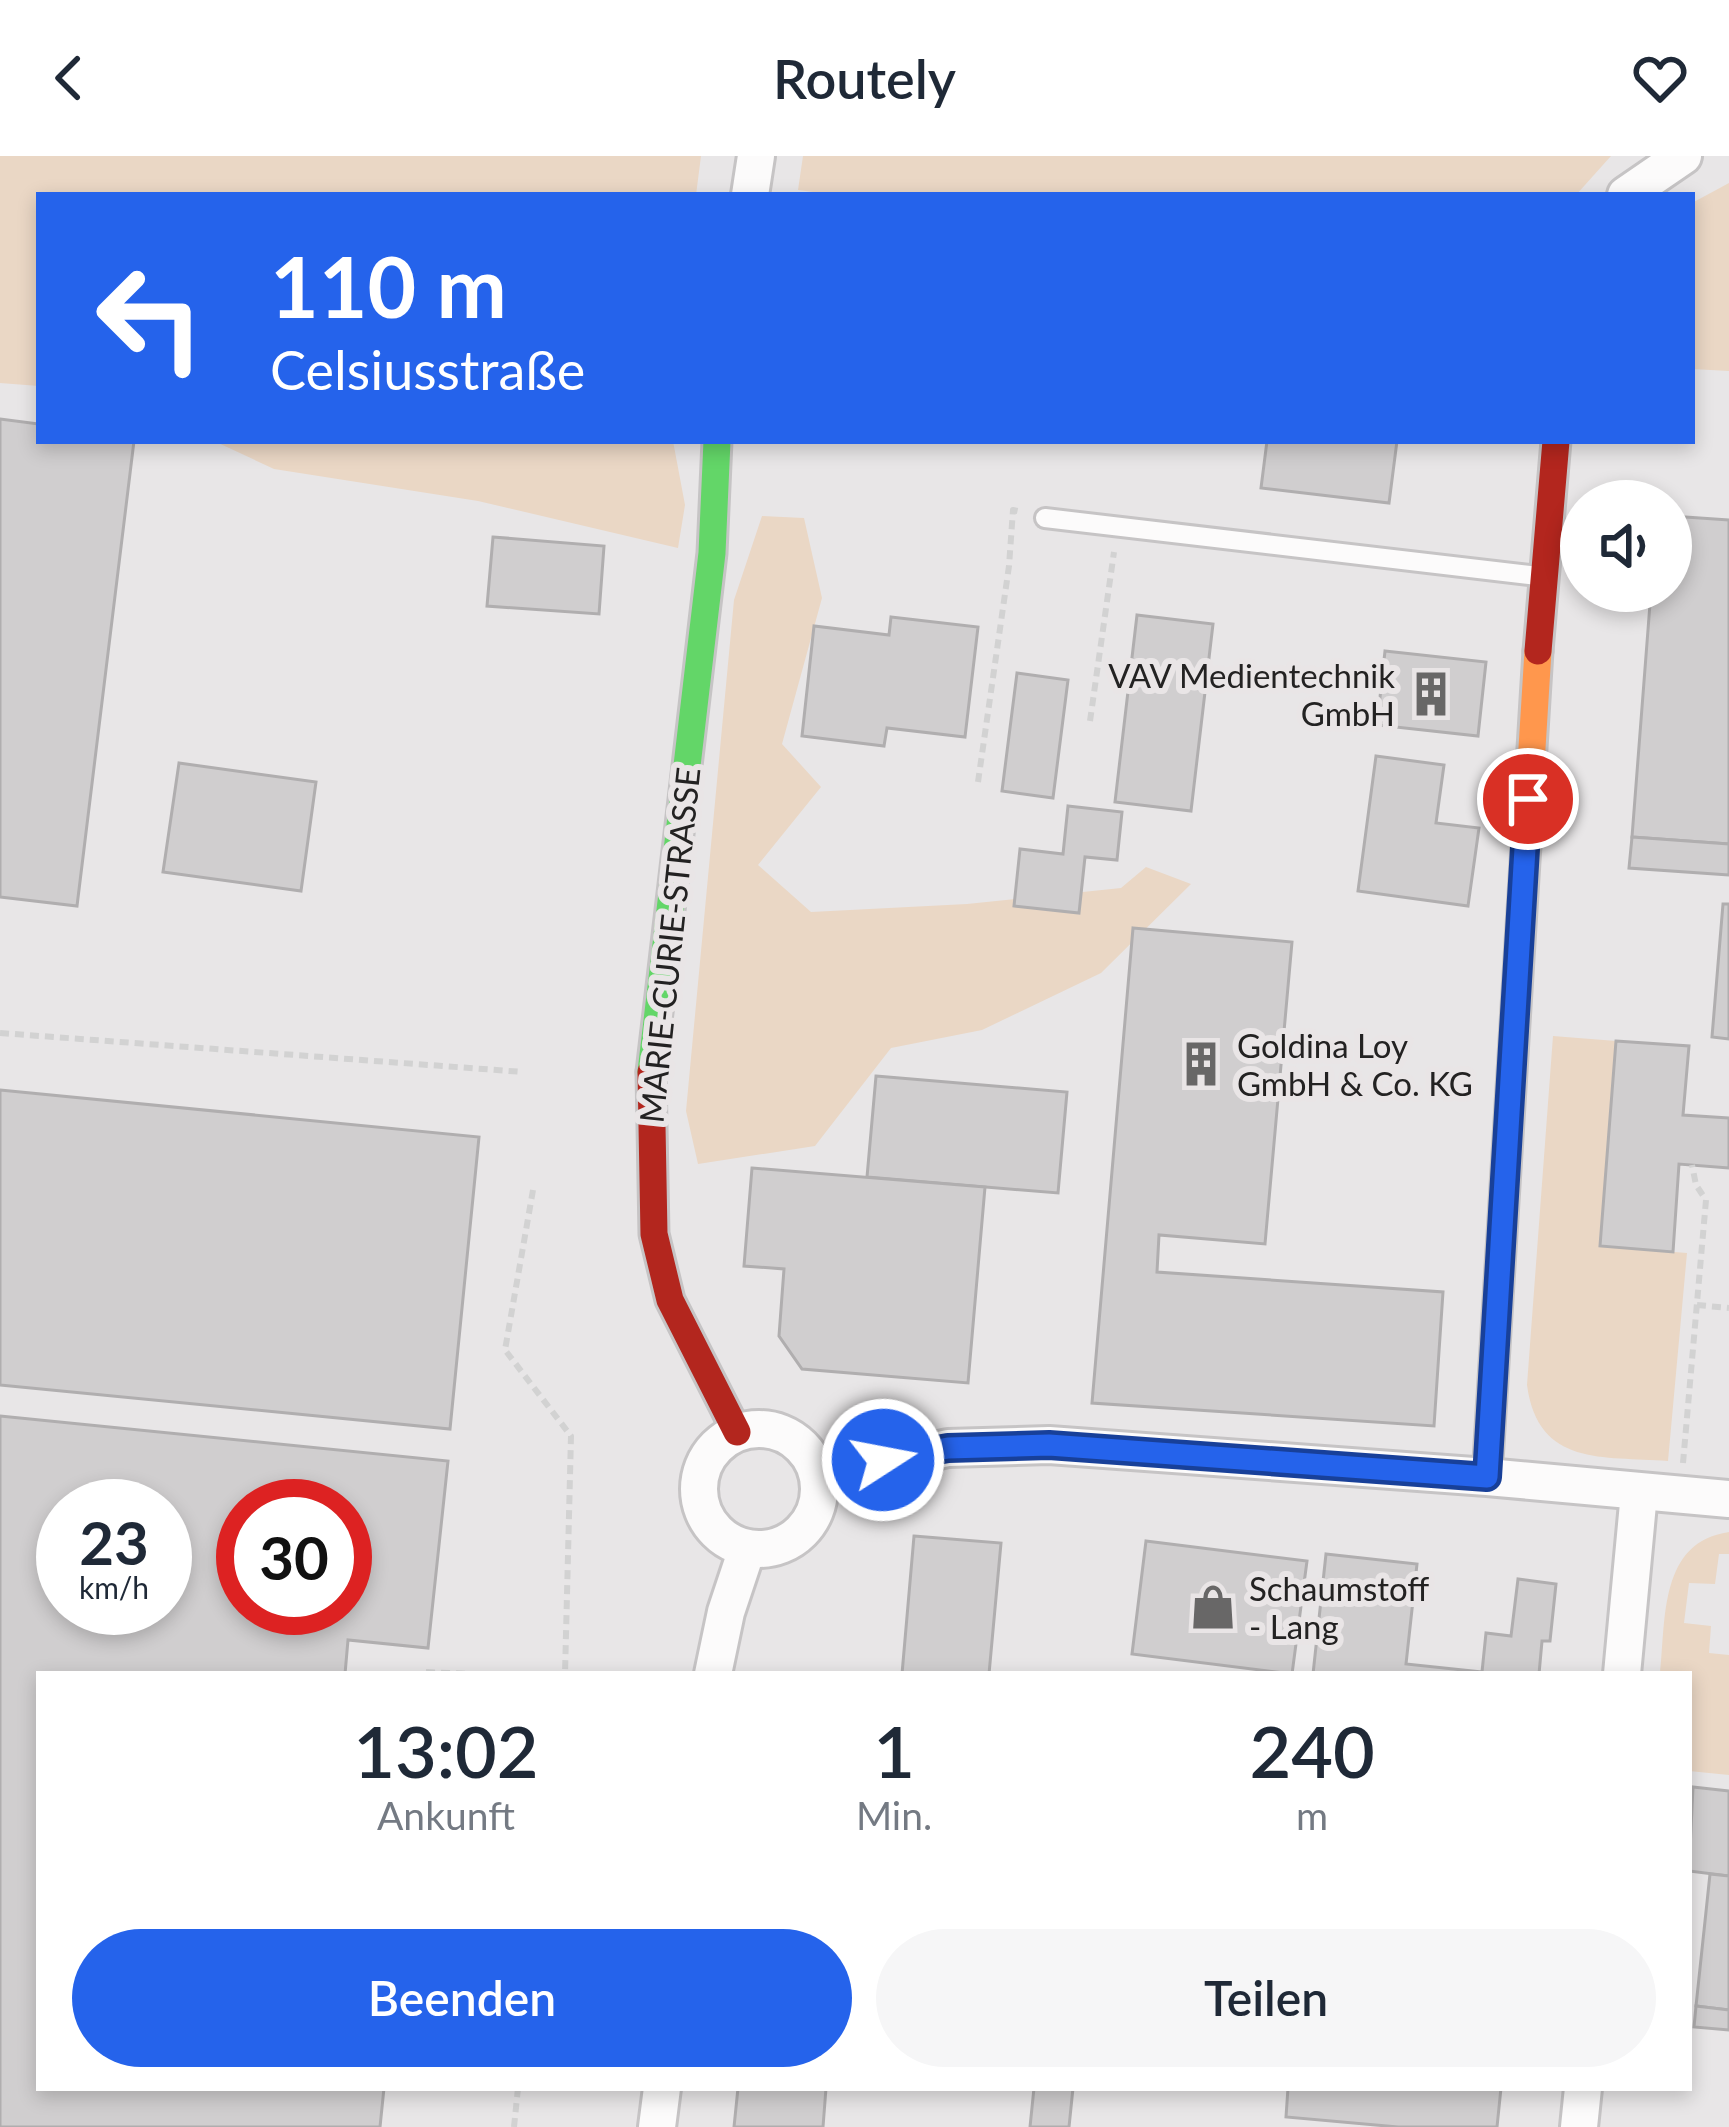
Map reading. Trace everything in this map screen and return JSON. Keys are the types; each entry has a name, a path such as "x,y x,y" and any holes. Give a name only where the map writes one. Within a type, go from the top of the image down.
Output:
{"street":[{"path":"750,192 756,156"},
{"path":"1630,192 1683,156"},
{"name":"MARIE-CURIE-STRASSE","path":"716,444 712,554 649,1089 650,1180 654,1234 670,1300 736,1432"},
{"path":"1487,1477 1543,576 1556,444"},
{"path":"771,1430 788,1435 802,1446 818,1476 819,1496 802,1532 767,1549 747,1549 729,1542 703,1514 698,1495 707,1457 736,1432 771,1430"},
{"path":"818,1476 948,1448 1049,1445 1729,1499"},
{"path":"1622,1671 1639,1493"},
{"path":"714,1671 726,1612 747,1549"},
{"path":"657,2127 662,2091"},
{"path":"1579,2127 1582,2091"}],"lane":[{"path":"1045,518 1543,576"}],"path":[{"path":"978,782 1009,566 1012,509 1045,518"},
{"path":"1090,721 1118,526"},
{"path":"0,1033 523,1072"},
{"path":"1683,1462 1706,1200 1696,1185 1692,1165"},
{"path":"533,1190 505,1350 572,1436 566,1671"},
{"path":"1697,1305 1729,1307"},
{"path":"514,2127 518,2091"}],"shaded area":[{"path":"0,156 701,156 696,192 36,192 36,386 0,383"},
{"path":"803,156 1611,156 1579,192 798,190"},
{"path":"1729,183 1729,371 1695,369 1695,201"},
{"path":"220,444 674,444 685,505 678,548 478,501 274,469"},
{"path":"762,516 804,518 822,598 782,744 821,787 758,865 811,912 967,904 1121,888 1146,867 1191,884 1101,973 982,1030 891,1048 815,1146 698,1164 686,1111 734,600"},
{"path":"1553,1036 1616,1041 1600,1246 1687,1253 1668,1461 1577,1452 1545,1431 1534,1412 1527,1385"},
{"path":"1729,1532 1729,1554 1719,1554 1715,1584 1689,1583 1684,1623 1711,1626 1709,1653 1729,1655 1729,1775 1692,1771 1692,1671 1660,1671 1670,1586 1690,1551 1706,1539"}],"building":[{"path":"0,419 36,424 36,444 134,444 77,906 0,897"},
{"path":"1267,444 1397,444 1389,503 1261,488"},
{"path":"1692,517 1729,520 1729,844 1632,837 1649,612 1692,612"},
{"path":"493,537 604,546 599,614 487,606"},
{"path":"1137,615 1213,624 1191,811 1115,802"},
{"path":"891,617 978,627 965,737 887,728 884,746 802,736 814,626 889,635"},
{"name":"VAV Medientechnik GmbH","path":"1385,651 1486,662 1478,736 1377,725"},
{"path":"1017,673 1068,680 1053,798 1002,791"},
{"path":"1376,756 1444,765 1436,823 1479,828 1468,906 1358,891"},
{"path":"179,763 316,782 301,891 163,872"},
{"path":"1068,806 1122,812 1117,860 1085,857 1079,913 1014,906 1020,849 1063,854"},
{"path":"1632,837 1729,844 1729,875 1629,868"},
{"path":"1723,904 1729,904 1729,1039 1712,1037"},
{"name":"Goldina Loy GmbH & Co. KG","path":"1133,928 1292,942 1265,1244 1159,1235 1157,1272 1443,1292 1434,1426 1092,1403"},
{"path":"1616,1041 1689,1046 1683,1115 1729,1118 1729,1168 1679,1164 1673,1252 1600,1246"},
{"path":"876,1076 1067,1092 1058,1193 867,1177"},
{"path":"0,1090 479,1137 450,1429 0,1385"},
{"path":"752,1168 985,1187 968,1383 802,1369 779,1336 784,1269 744,1266"},
{"path":"0,1416 448,1461 428,1648 348,1640 345,1671 36,1671 36,2091 384,2091 380,2127 0,2127"},
{"path":"914,1536 1001,1543 989,1671 902,1671"},
{"path":"1146,1541 1307,1561 1292,1671 1132,1654"},
{"path":"1326,1554 1417,1564 1406,1664 1472,1671 1313,1671"},
{"path":"1518,1579 1556,1584 1550,1641 1542,1641 1539,1671 1482,1671 1486,1633 1511,1636"},
{"path":"1693,1787 1729,1791 1729,1876 1692,1871"},
{"path":"1710,1874 1729,1876 1729,2010 1696,2006"},
{"path":"1696,2006 1729,2010 1729,2030 1694,2027"},
{"path":"738,2091 826,2091 823,2127 734,2127"},
{"path":"1034,2091 1073,2091 1069,2127 1030,2127"},
{"path":"1288,2091 1501,2091 1497,2127 1398,2127 1286,2117"}],"traffic: fast":[{"path":"651,1072 712,553 717,444"}],"traffic: slow":[{"path":"1487,1477 1538,651"}],"traffic: jam":[{"path":"1538,651 1556,444"},
{"path":"651,1072 654,1234 670,1300 737,1432"}],"place":[{"name":"VAV Medientechnik GmbH","path":"1431,694"},
{"name":"Goldina Loy GmbH & Co. KG","path":"1201,1064"},
{"name":"Schaumstoff - Lang","path":"1213,1607"}],"route":[{"path":"883,1460 948,1448 1049,1445 1487,1477 1528,799"}]}
